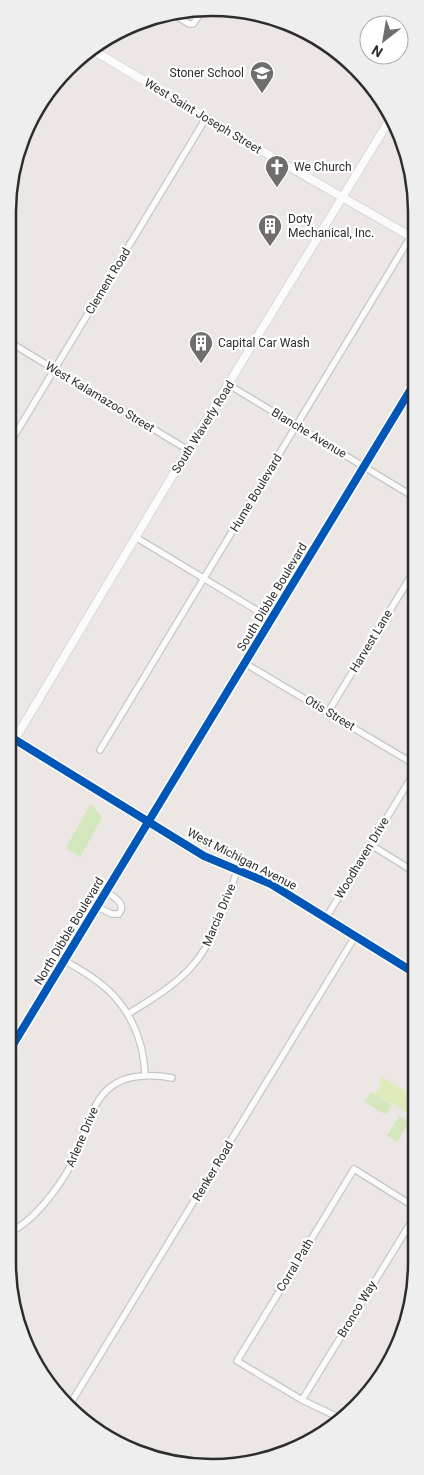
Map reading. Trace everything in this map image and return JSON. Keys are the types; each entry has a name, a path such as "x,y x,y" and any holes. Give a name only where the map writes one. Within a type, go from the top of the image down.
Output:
{"street":[{"path":"181,19 189,24 193,24 198,17"},
{"name":"West Saint Joseph Street","path":"97,54 408,234"},
{"name":"Clement Road","path":"16,432 206,118"},
{"name":"South Waverly Road","path":"16,731 137,538 188,450 387,124"},
{"name":"Hume Boulevard","path":"100,750 408,245"},
{"name":"West Kalamazoo Street","path":"16,346 188,450"},
{"name":"Blanche Avenue","path":"229,385 408,493"},
{"name":"South Dibble Boulevard","path":"150,822 408,394"},
{"path":"137,538 272,619"},
{"name":"Harvest Lane","path":"328,712 408,580"},
{"name":"Otis Street","path":"246,664 408,760"},
{"name":"West Michigan Avenue","path":"16,739 204,856 271,884 408,969"},
{"name":"Woodhaven Drive","path":"326,918 408,783"},
{"name":"North Dibble Boulevard","path":"16,1040 150,822"},
{"path":"370,845 408,867"},
{"name":"Marcia Drive","path":"128,1014 176,982 200,956 213,932 237,870"},
{"path":"97,907 112,914 120,912 121,903 106,892"},
{"name":"Renker Road","path":"73,1400 356,936"},
{"path":"64,960 97,980 128,1014 143,1053 145,1075"},
{"name":"Arlene Drive","path":"16,1227 27,1219 58,1186 72,1163 94,1108 103,1092 128,1078 145,1075 172,1078"},
{"name":"Corral Path","path":"302,1400 237,1361 354,1169 408,1203"},
{"name":"Bronco Way","path":"302,1400 408,1227"},
{"path":"302,1400 334,1415"}],"green space":[{"path":"90,805 94,807 102,818 80,857 66,848"},
{"path":"381,1076 408,1093 408,1113 375,1094 382,1084 378,1081"},
{"path":"371,1092 392,1105 386,1115 365,1102"},
{"path":"399,1116 408,1121 397,1142 387,1136"}],"cycle path":[{"path":"16,1040 408,394"},
{"path":"16,740 204,856 271,884 408,969"}],"place":[{"name":"Stoner School","path":"262,94"},
{"name":"We Church","path":"277,188"},
{"name":"Doty Mechanical, Inc.","path":"270,247"},
{"name":"Capital Car Wash","path":"201,364"}]}
